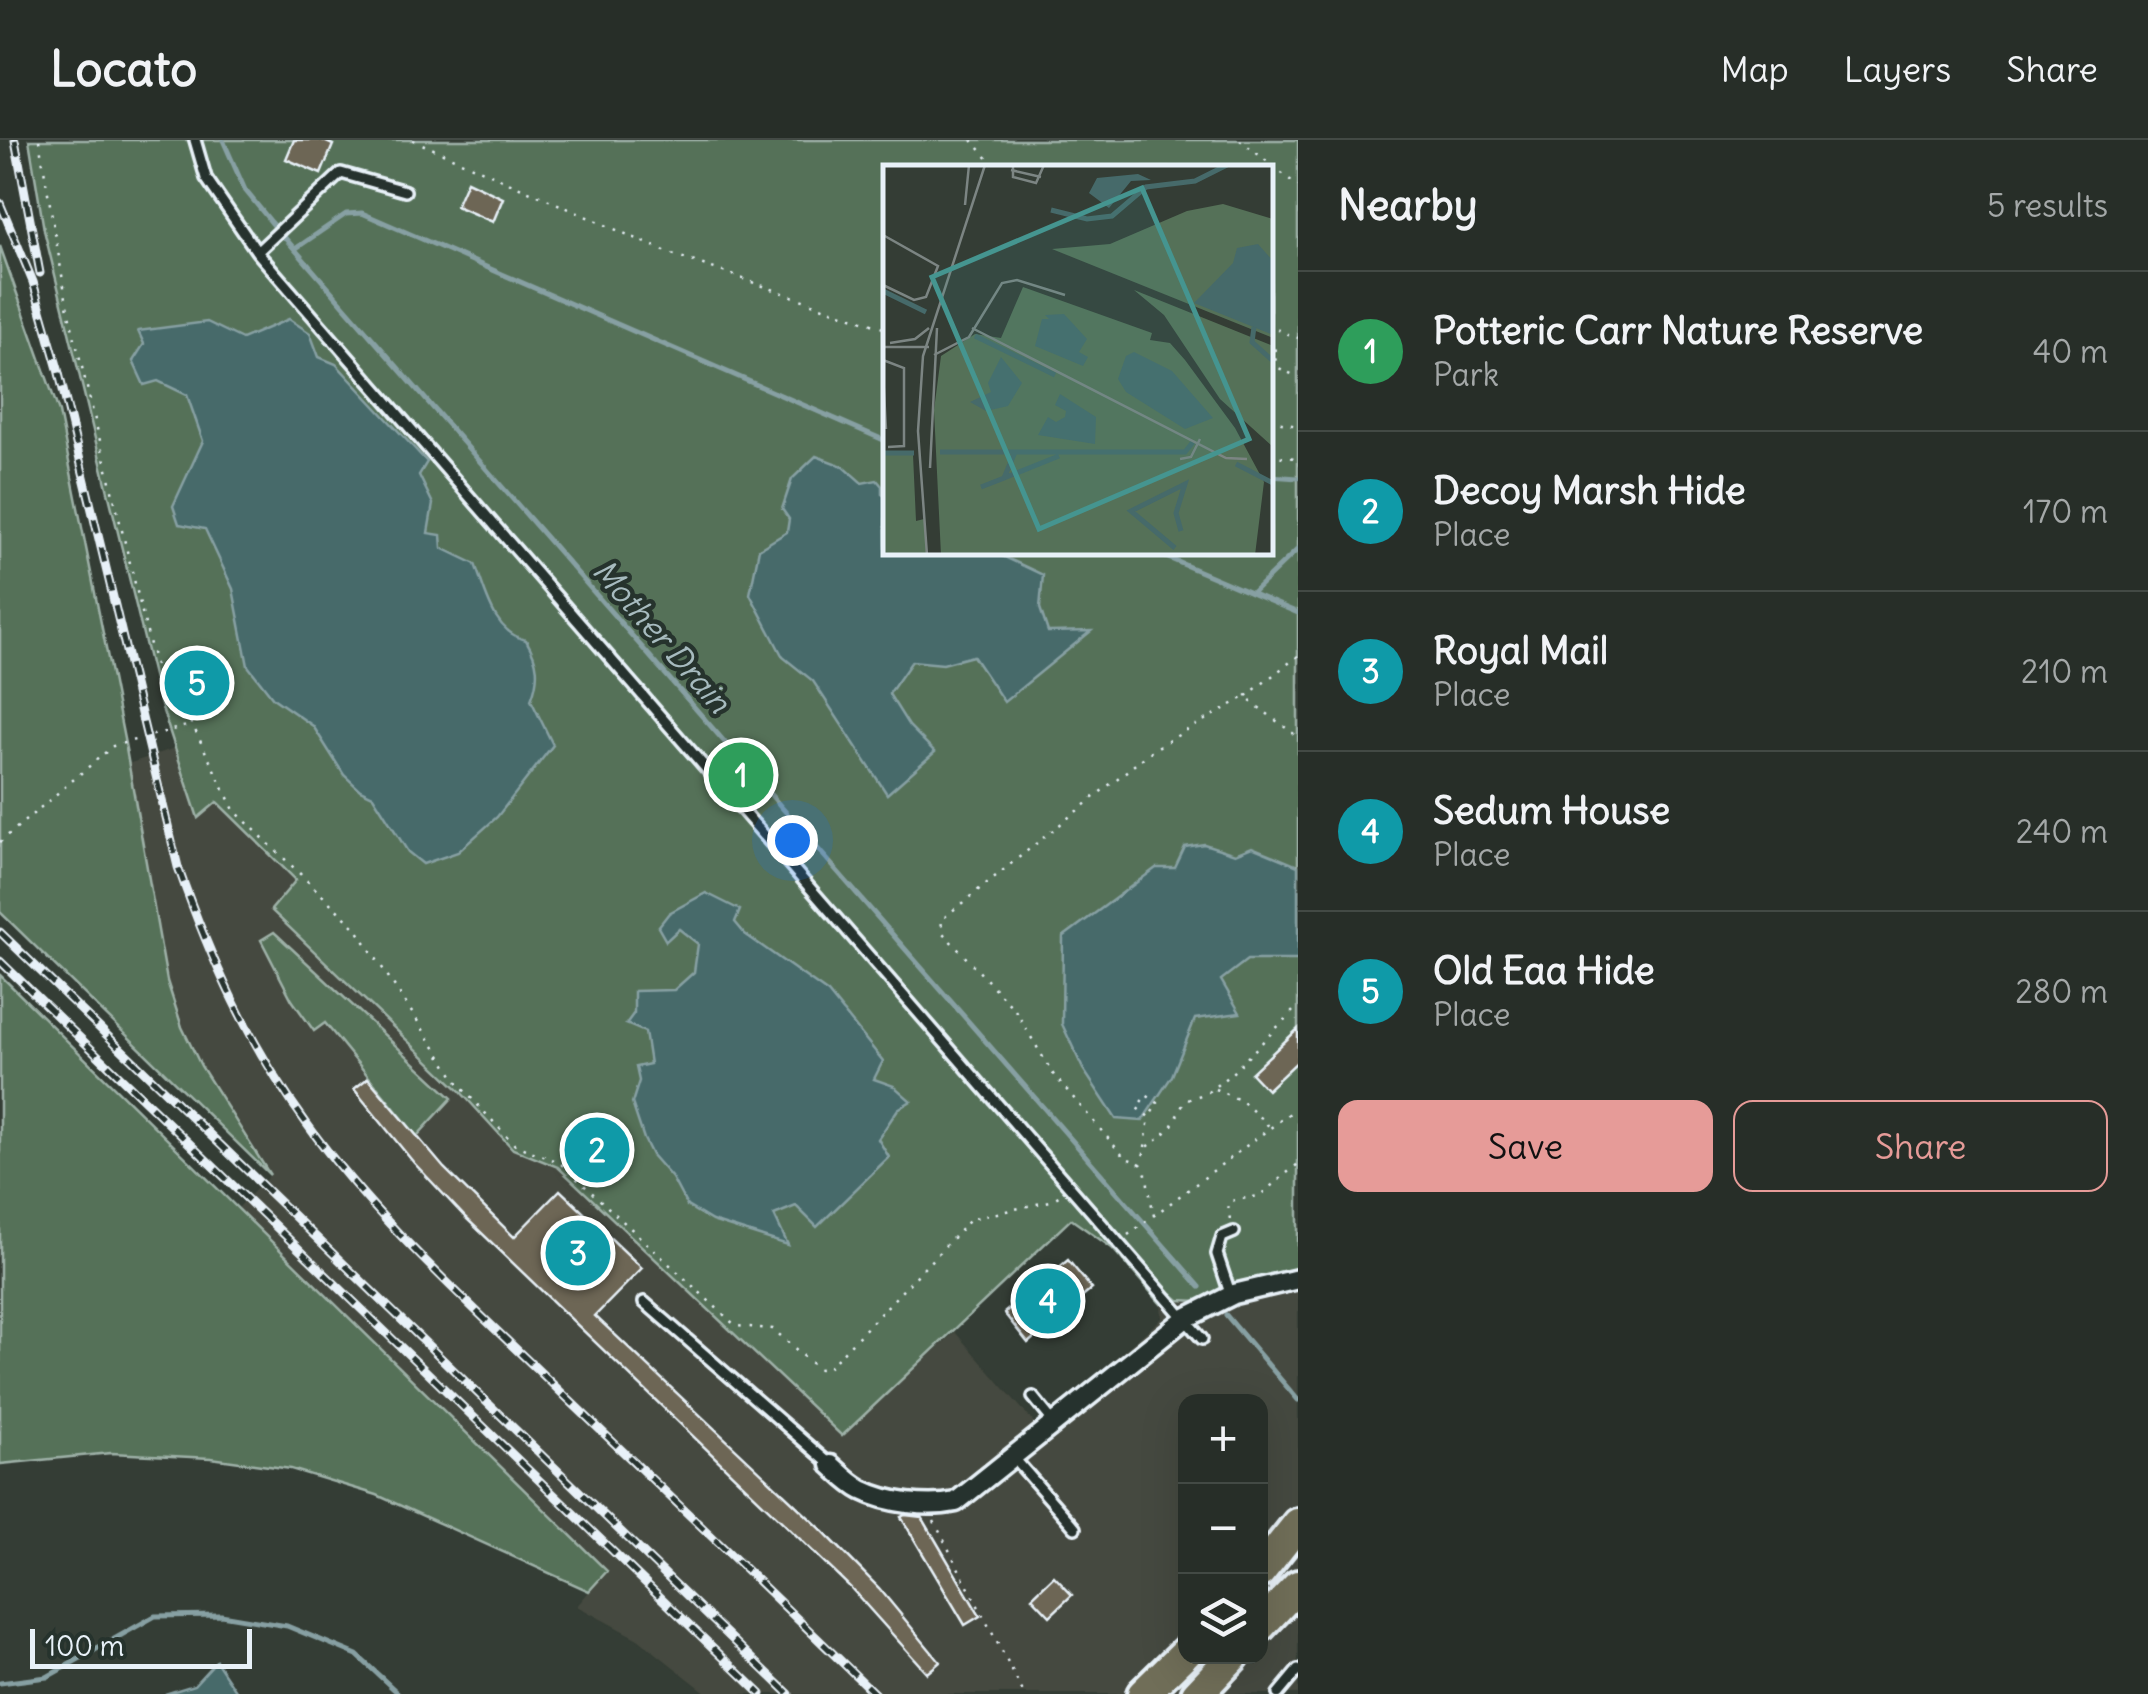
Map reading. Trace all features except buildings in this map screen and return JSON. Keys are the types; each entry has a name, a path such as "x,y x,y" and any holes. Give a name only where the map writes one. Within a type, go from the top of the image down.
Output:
{"highway":[{"path":"1268,1562 1298,1524"},
{"path":"1268,1574 1298,1548"},
{"path":"1268,1618 1298,1586"},
{"path":"1143,1694 1178,1660"},
{"path":"1197,1694 1225,1664"}],"street":[{"path":"830,1465 858,1488 883,1499 942,1505 956,1502 1186,1318 1232,1296 1298,1279"}],"lane":[{"path":"195,140 206,178 257,252 1202,1338"},
{"path":"257,252 342,173 405,191"},
{"path":"1232,1296 1217,1254 1222,1237 1234,1232"},
{"path":"644,1302 830,1465"},
{"path":"1033,1397 1055,1424"},
{"path":"1013,1456 1075,1528"},
{"path":"1278,1694 1298,1670"}],"path":[{"path":"39,140 64,293 164,702 192,724 234,810 356,928 461,1087 515,1145 559,1162 736,1326 773,1330 818,1369 828,1368 970,1219 1050,1201 1072,1188"},
{"path":"412,140 669,253 883,327"},
{"path":"972,140 993,165"},
{"path":"1240,140 1272,165"},
{"path":"1273,166 1298,186"},
{"path":"1273,334 1276,329 1298,338"},
{"path":"1273,365 1298,378"},
{"path":"1273,422 1298,426"},
{"path":"1273,456 1298,458"},
{"path":"1141,1164 1124,1157 1054,1074 1015,1010 943,933 941,920 1154,749 1245,698 1298,656"},
{"path":"164,702 192,686"},
{"path":"1245,698 1298,737"},
{"path":"0,842 113,746 192,724"},
{"path":"1145,1148 1170,1129 1185,1101 1213,1088 1232,1073 1298,1006"},
{"path":"1213,1088 1242,1101 1270,1128"},
{"path":"1137,1228 1298,1107"},
{"path":"1150,1116 1141,1164 1154,1216"},
{"path":"572,1174 594,1158"},
{"path":"1234,1232 1228,1210 1230,1201 1259,1196 1298,1164"},
{"path":"923,1503 1024,1694"}],"shaded area":[{"path":"175,748 198,817 216,802 296,880 271,910 459,1090 513,1149 558,1167 841,1435 955,1332 1037,1426 1162,1318 1161,1304 1173,1294 1179,1300 1199,1301 1241,1282 1298,1270 1298,1694 708,1694 638,1639 577,1606 606,1571 237,1209 270,1175 201,1066 182,1027 167,981 128,764"}],"green space":[{"path":"29,140 1298,140 1298,1270 1241,1282 1199,1301 1179,1300 1172,1294 1161,1304 1112,1248 1071,1219 842,1436 558,1167 513,1149 459,1090 271,910 296,880 217,802 198,818 158,696 44,230"},
{"path":"0,246 59,412 167,981 182,1027 201,1066 270,1175 0,912"},
{"path":"274,932 452,1098 417,1136 325,1023 314,1031 292,1000 261,940"},
{"path":"0,975 607,1571 589,1591 377,1495 291,1469 211,1458 111,1453 0,1464"}],"water":[{"path":"289,319 310,333 319,357 336,364 427,462 419,475 433,504 428,533 441,535 442,548 475,564 498,620 515,636 526,640 536,663 531,700 553,745 497,817 458,852 423,864 408,852 373,796 344,775 313,726 273,698 248,666 233,589 205,529 179,524 173,506 203,441 187,395 158,381 144,385 133,361 144,344 138,331 207,322 242,339"},
{"path":"816,456 843,466 862,483 877,480 883,495 883,555 1000,555 1043,575 1040,608 1048,632 1091,631 1004,702 973,656 943,664 912,661 889,694 909,726 935,752 887,794 813,681 783,657 750,594 759,549 787,532 789,519 782,509 792,479"},
{"path":"1204,844 1235,854 1252,847 1298,866 1298,960 1247,960 1221,980 1240,1013 1195,1019 1172,1076 1142,1121 1116,1119 1083,1069 1062,1024 1063,937 1156,868 1175,868 1185,847"},
{"path":"706,893 740,910 735,922 745,934 828,993 883,1061 874,1079 894,1086 911,1101 898,1109 878,1139 889,1157 817,1227 796,1206 774,1215 788,1245 712,1221 687,1206 672,1178 652,1155 632,1103 639,1081 636,1067 650,1064 645,1032 626,1024 634,1013 634,991 674,990 694,972 698,944 679,929 666,941 658,927 669,913"},
{"path":"216,1661 238,1694 165,1694 194,1685"}],"waterway":[{"name":"Mother Drain","path":"223,140 245,190 271,222 1200,1287"},
{"path":"295,249 346,214 362,213 883,440"},
{"path":"1273,476 1298,478"},
{"path":"1252,593 1298,549"},
{"path":"1161,555 1298,613"},
{"name":"Mother Drain","path":"1226,1315 1298,1400"},
{"path":"0,1683 47,1677 155,1616 221,1615 287,1626 357,1655 399,1694"}],"railway":[{"path":"15,140 40,273"},
{"path":"0,203 33,282 58,369 178,867 203,934 267,1063 335,1161 398,1233 875,1694"},
{"path":"0,932 789,1694"},
{"path":"0,961 761,1694"}],"place":[{"name":"Old Eaa Hide","path":"197,683"},
{"name":"Potteric Carr Nature Reserve","path":"741,775"},
{"name":"Decoy Marsh Hide","path":"597,1150"},
{"name":"Royal Mail","path":"578,1253"},
{"name":"Sedum House","path":"1048,1301"}]}
